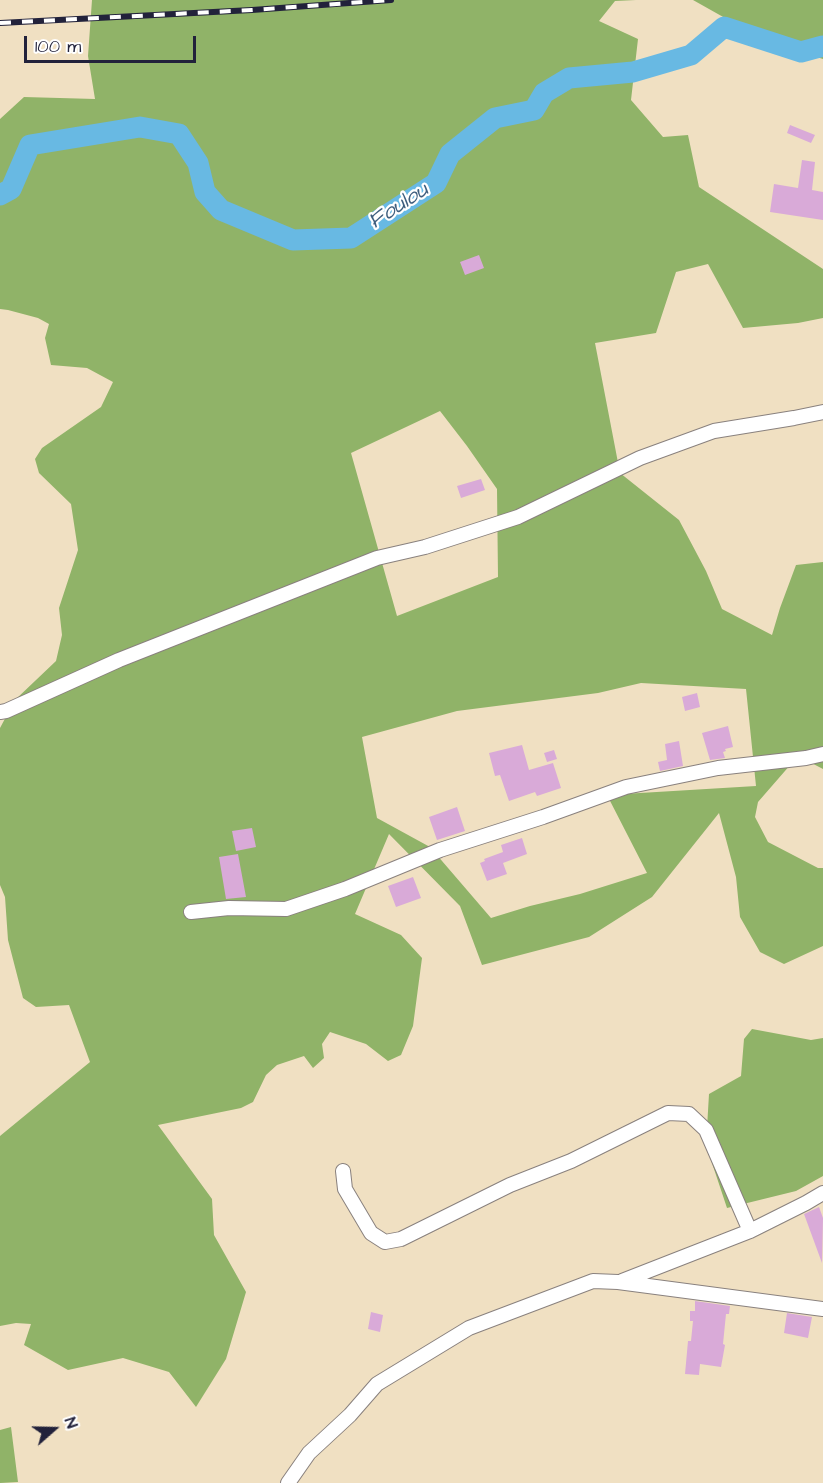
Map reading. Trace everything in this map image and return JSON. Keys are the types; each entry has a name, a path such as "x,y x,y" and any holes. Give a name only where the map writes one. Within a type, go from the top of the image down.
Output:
{"street":[{"path":"0,712 119,660 377,558 425,547 518,517 640,458 714,430 823,412"},
{"path":"191,912 229,908 286,909 345,889 440,850 626,787 718,768 823,754"},
{"path":"343,1171 345,1189 371,1233 385,1242 401,1239 510,1185 571,1161 668,1113 689,1114 706,1131 750,1231"},
{"path":"618,1282 750,1231 823,1193"},
{"path":"288,1483 309,1453 350,1415 377,1384 469,1328 593,1281 618,1282 823,1309"}],"green space":[{"path":"92,0 636,0 615,1 599,21 638,39 631,100 663,137 688,135 699,187 823,269 823,318 798,323 743,328 708,264 676,272 656,333 595,343 620,473 679,520 706,571 722,609 772,635 796,565 823,562 823,769 798,756 758,802 755,817 768,842 818,868 823,868 823,946 784,964 760,952 740,917 736,877 719,813 652,897 589,937 482,965 460,906 389,834 355,914 401,935 422,958 413,1026 401,1055 388,1061 366,1044 330,1032 322,1044 324,1058 313,1068 304,1056 277,1065 266,1075 253,1102 241,1108 158,1125 212,1199 214,1235 246,1292 226,1359 196,1407 169,1372 123,1358 68,1370 24,1345 31,1324 16,1323 0,1326 0,1136 90,1062 69,1005 36,1007 23,998 8,940 5,897 0,885 0,728 15,700 56,661 62,635 59,608 78,550 71,504 39,473 35,459 42,448 101,407 113,382 87,368 51,365 45,338 49,324 38,318 0,309 0,119 24,97 95,99 88,56","holes":["440,411 497,489 498,577 397,616 351,453","641,683 746,689 756,786 607,795 647,873 491,918 430,847 377,818 362,737 457,711 598,693"]},
{"path":"693,0 823,0 823,59 724,27 725,18"},
{"path":"752,1029 811,1040 823,1038 823,1176 796,1191 727,1208 706,1145 709,1094 741,1076 744,1039"},
{"path":"11,1427 18,1482 0,1483 0,1430"}],"building":[{"path":"790,125 815,135 811,143 787,133"},
{"path":"802,160 815,162 812,190 823,192 823,220 770,212 774,184 798,188"},
{"path":"479,255 484,268 465,275 460,262"},
{"path":"481,479 485,490 461,498 457,486"},
{"path":"697,693 700,707 685,711 682,697"},
{"path":"728,726 733,747 725,749 726,751 723,752 725,758 710,760 702,733"},
{"path":"679,741 683,766 660,771 658,762 667,760 665,744"},
{"path":"522,745 529,770 553,763 561,788 537,796 535,792 509,801 500,775 495,776 489,753"},
{"path":"554,750 557,759 547,762 544,753"},
{"path":"457,807 465,831 437,840 429,817"},
{"path":"252,828 256,847 236,851 232,831"},
{"path":"522,838 527,854 503,863 507,874 487,881 480,863 485,861 484,859 503,852 501,845"},
{"path":"238,854 246,897 226,899 219,857"},
{"path":"413,877 421,898 396,907 388,886"},
{"path":"819,1207 823,1218 822,1263 804,1214"},
{"path":"695,1301 730,1306 729,1314 726,1314 723,1344 725,1345 721,1367 700,1364 699,1375 685,1374 688,1341 691,1341 693,1321 690,1321 690,1311 695,1311"},
{"path":"371,1312 383,1315 380,1332 368,1329"},
{"path":"787,1313 812,1317 808,1338 784,1333"}],"waterway":[{"name":"Foulou","path":"0,195 11,189 30,145 140,127 179,134 198,163 205,192 221,210 293,240 351,238 436,183 450,154 495,118 534,110 544,93 569,78 633,72 691,55 724,27 801,52 823,46"}],"railway":[{"path":"0,23 252,10 391,0"}]}
